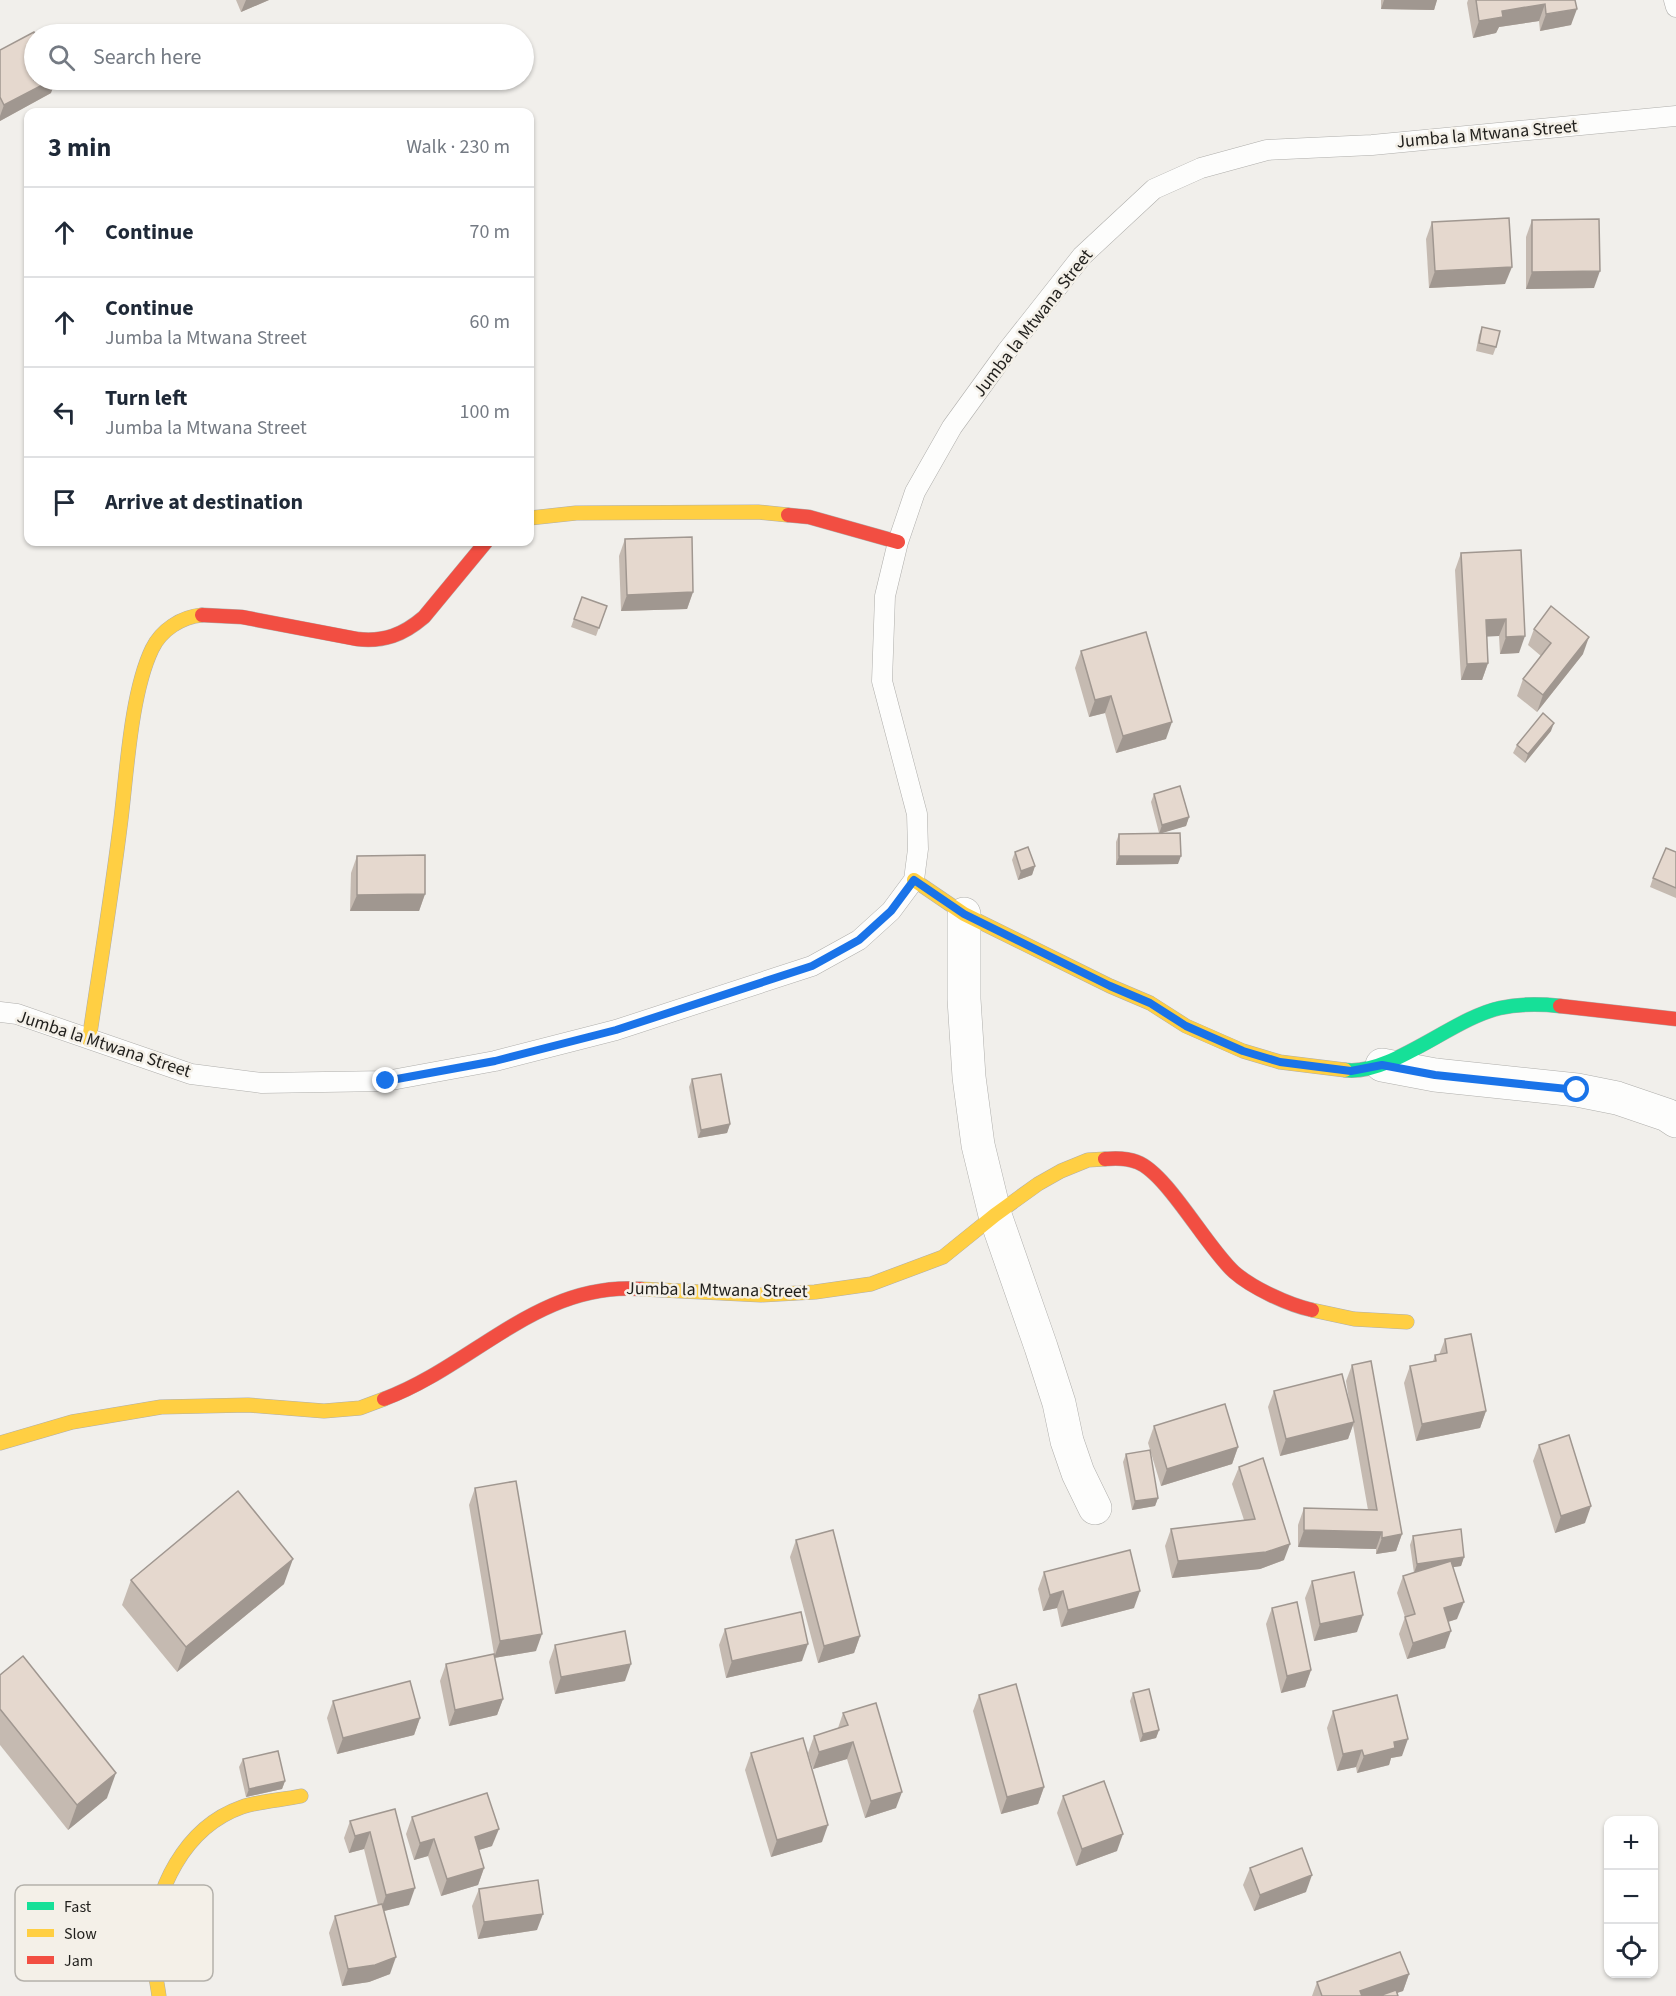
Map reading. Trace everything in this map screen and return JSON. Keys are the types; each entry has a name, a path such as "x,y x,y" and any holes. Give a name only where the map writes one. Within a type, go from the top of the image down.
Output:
{"street":[{"path":"534,518 576,513 759,512 808,517 898,542"},
{"path":"89,1040 122,821 134,721 147,663 159,637 189,616 219,615 258,620 351,639 378,640 401,635 418,624 482,546"},
{"path":"914,880 964,914 1110,986 1150,1003 1186,1026 1243,1051 1280,1062 1351,1071 1382,1065 1464,1023 1499,1008 1548,1005 1676,1019"},
{"path":"964,914 964,999 969,1077 978,1145 995,1215 1041,1347 1073,1459 1095,1508"},
{"path":"1382,1065 1435,1075 1577,1090 1617,1098 1667,1115 1676,1121"},
{"name":"Jumba la Mtwana Street","path":"0,1443 72,1422 161,1407 248,1405 324,1411 360,1408 395,1395 538,1310 569,1297 601,1289 632,1288 761,1295 815,1292 871,1284 943,1257 995,1215 1061,1170 1088,1160 1116,1158 1138,1162 1157,1176 1234,1272 1264,1291 1303,1308 1354,1319 1407,1322"},
{"path":"166,1885 172,1868 203,1828 242,1807 301,1796"},
{"path":"157,1981 159,1996"}],"lane":[{"path":"1674,0 1676,7"},
{"name":"Jumba la Mtwana Street","path":"0,1012 17,1014 191,1074 262,1083 386,1081 495,1061 616,1030 812,966 859,940 891,911 914,880 918,849 917,814 882,681 885,596 898,542 915,492 952,427 1082,255 1154,189 1201,168 1268,150 1372,146 1676,116"}],"building":[{"path":"1476,0 1575,0 1577,9 1546,14 1545,4 1502,11 1503,17 1479,21"},
{"path":"24,37 24,90 33,90 4,105 0,97 0,50"},
{"path":"1509,218 1512,267 1435,271 1432,222"},
{"path":"1599,219 1600,271 1532,272 1532,220"},
{"path":"1482,327 1500,331 1496,347 1479,343"},
{"path":"692,537 693,592 627,595 625,539"},
{"path":"1521,550 1525,636 1506,637 1506,619 1486,620 1488,663 1467,664 1461,553"},
{"path":"582,597 607,606 599,628 574,619"},
{"path":"1551,606 1589,637 1543,695 1523,679 1551,643 1534,629"},
{"path":"1146,632 1172,722 1123,736 1111,696 1095,700 1081,651"},
{"path":"1543,713 1554,723 1528,754 1517,745"},
{"path":"1180,786 1189,817 1162,825 1154,794"},
{"path":"1180,833 1181,856 1119,856 1119,834"},
{"path":"1028,847 1035,866 1021,871 1015,852"},
{"path":"1666,848 1676,852 1676,888 1653,878"},
{"path":"425,855 425,894 357,895 357,856"},
{"path":"721,1074 730,1124 701,1130 692,1079"},
{"path":"1471,1334 1486,1411 1422,1424 1410,1366 1436,1361 1435,1355 1447,1353 1445,1339"},
{"path":"1371,1361 1402,1534 1382,1538 1382,1532 1304,1530 1304,1508 1377,1510 1352,1365"},
{"path":"1342,1374 1354,1422 1286,1439 1274,1391"},
{"path":"1225,1404 1238,1447 1167,1469 1154,1426"},
{"path":"1569,1435 1591,1506 1561,1516 1539,1445"},
{"path":"1150,1450 1158,1498 1135,1501 1126,1454"},
{"path":"1263,1458 1290,1544 1266,1552 1178,1561 1171,1529 1255,1519 1239,1467"},
{"path":"516,1481 542,1634 500,1641 475,1488"},
{"path":"238,1491 293,1559 186,1647 131,1580"},
{"path":"1461,1529 1464,1557 1417,1564 1413,1536"},
{"path":"833,1530 860,1636 824,1646 796,1540"},
{"path":"1130,1550 1140,1591 1068,1610 1063,1591 1050,1595 1044,1572"},
{"path":"1451,1561 1464,1602 1444,1608 1451,1631 1413,1643 1405,1617 1415,1614 1403,1576"},
{"path":"1354,1572 1363,1615 1320,1624 1312,1581"},
{"path":"1297,1602 1311,1670 1287,1676 1272,1608"},
{"path":"801,1612 808,1644 732,1661 725,1629"},
{"path":"625,1631 631,1664 561,1677 555,1645"},
{"path":"494,1654 503,1699 455,1710 446,1664"},
{"path":"23,1656 116,1773 77,1805 0,1709 0,1675"},
{"path":"410,1681 420,1718 343,1738 333,1701"},
{"path":"1016,1684 1044,1787 1007,1797 979,1695"},
{"path":"1149,1689 1159,1730 1143,1734 1133,1693"},
{"path":"1397,1695 1408,1739 1394,1742 1395,1748 1364,1756 1362,1750 1343,1754 1333,1711"},
{"path":"876,1703 902,1792 871,1801 853,1742 819,1752 814,1736 848,1725 843,1713"},
{"path":"803,1738 828,1825 777,1840 751,1753"},
{"path":"278,1751 285,1781 249,1789 243,1759"},
{"path":"1104,1781 1123,1834 1082,1849 1063,1796"},
{"path":"487,1793 499,1829 475,1837 484,1868 447,1879 434,1839 420,1843 412,1817"},
{"path":"395,1809 415,1888 386,1895 370,1832 355,1836 350,1821"},
{"path":"1302,1848 1312,1875 1260,1895 1250,1868"},
{"path":"538,1880 543,1914 484,1922 479,1889"},
{"path":"382,1904 396,1957 375,1965 348,1969 335,1916"},
{"path":"1400,1952 1409,1974 1360,1991 1362,1996 1322,1996 1317,1982"},
{"path":"1396,1990 1398,1996 1379,1996"}],"traffic: fast":[{"path":"1345,1070 1363,1069 1382,1064 1402,1056 1462,1023 1500,1008 1530,1005 1560,1006"}],"traffic: slow":[{"path":"534,518 576,513 758,512 788,515"},
{"path":"89,1040 139,687 152,649 166,630 187,618 202,615"},
{"path":"914,880 964,914 1110,986 1150,1003 1186,1026 1243,1051 1280,1062 1345,1070"},
{"path":"641,1289 761,1295 815,1292 871,1284 943,1257 995,1215 1038,1184 1061,1171 1088,1160 1105,1159"},
{"path":"1312,1310 1354,1319 1407,1322"},
{"path":"0,1443 72,1422 161,1407 248,1405 324,1411 360,1408 384,1399"},
{"path":"166,1885 189,1845 204,1829 222,1816 256,1803 301,1796"},
{"path":"156,1981 159,1996"}],"traffic: jam":[{"path":"788,515 809,517 898,542"},
{"path":"202,615 242,617 357,639 385,638 401,633 424,617 483,546"},
{"path":"1560,1006 1676,1019"},
{"path":"1105,1159 1129,1160 1149,1169 1174,1195 1223,1261 1234,1272 1271,1295 1312,1310"},
{"path":"384,1399 447,1367 538,1312 570,1298 604,1290 641,1289"}],"route":[{"path":"386,1081 495,1061 616,1030 812,966 859,940 891,911 914,880 964,914 1043,954 1150,1003 1186,1026 1243,1051 1280,1062 1351,1071 1382,1065 1435,1075 1577,1090"}]}
